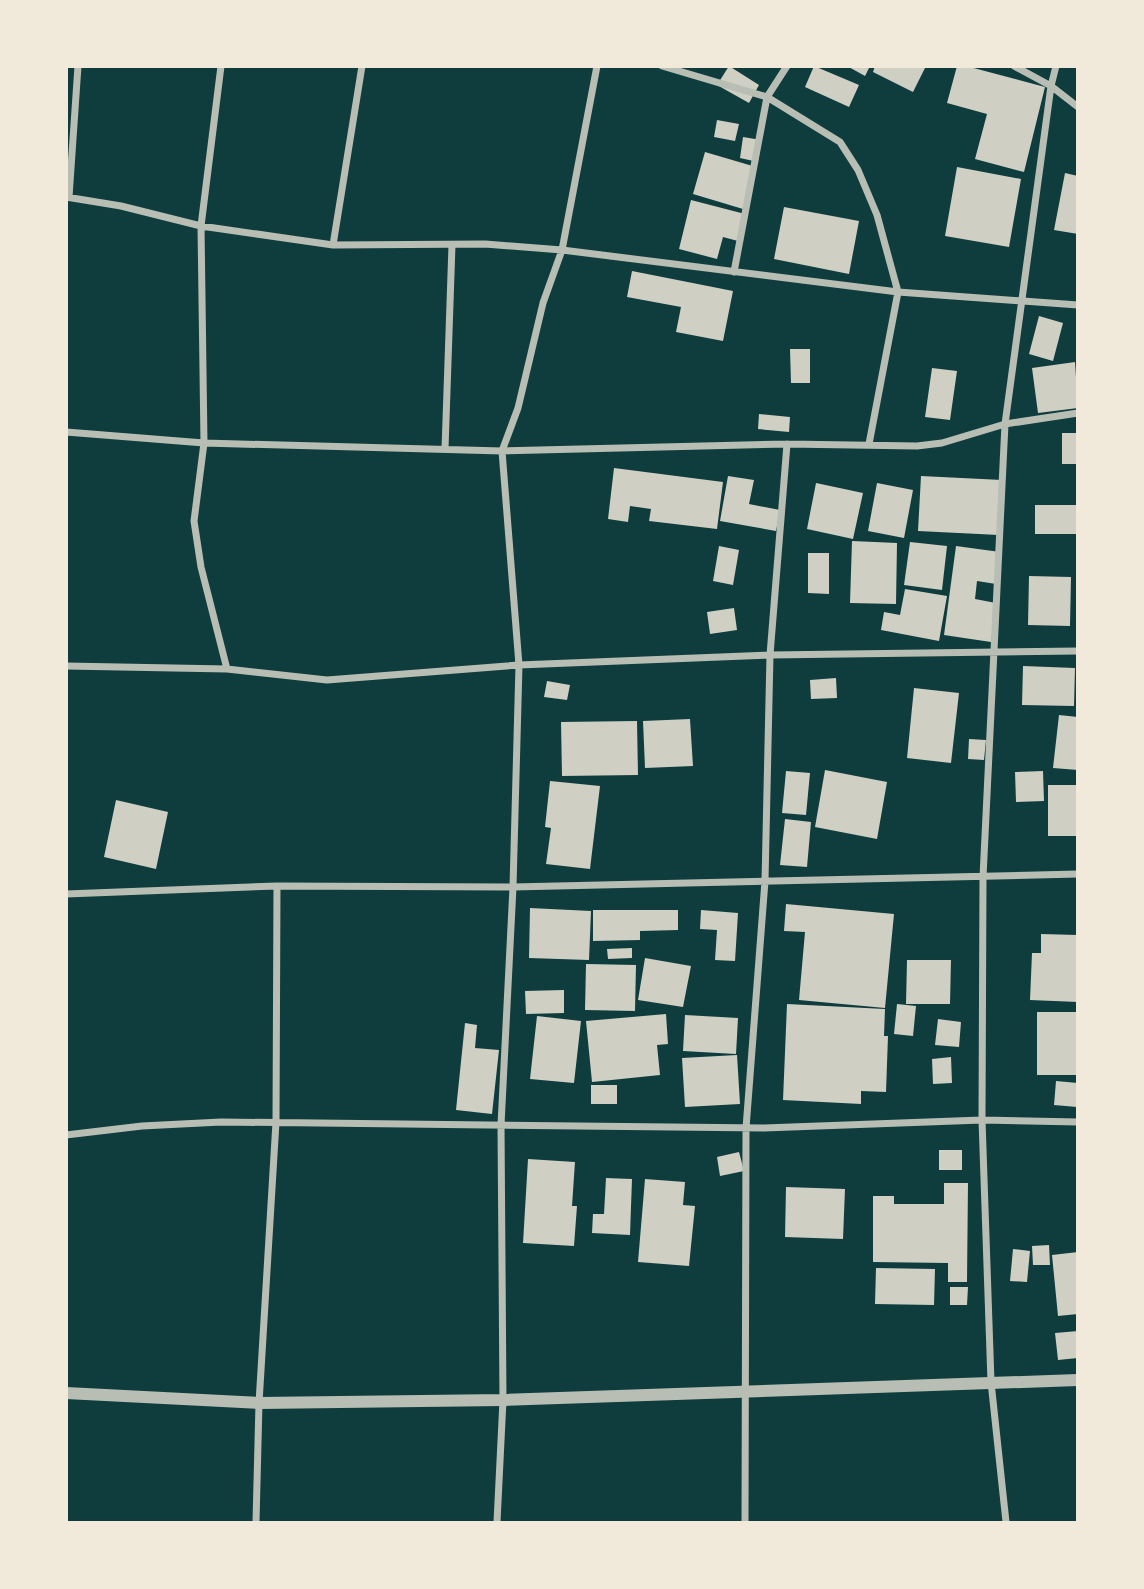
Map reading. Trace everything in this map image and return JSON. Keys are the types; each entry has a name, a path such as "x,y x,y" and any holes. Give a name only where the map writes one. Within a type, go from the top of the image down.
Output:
{"street":[{"path":"78,66 68,197 121,206 201,226 333,245 452,244 562,250 898,292 1077,305"},
{"path":"221,66 201,226 204,443 194,521 201,567 227,669"},
{"path":"333,245 362,66"},
{"path":"497,1522 503,1400 501,1125 513,887 519,665 502,451 518,408 543,303 562,250 597,66"},
{"path":"662,66 767,97 840,142 858,170 877,215 898,292 869,444"},
{"path":"734,272 767,97 787,66"},
{"path":"1014,66 1051,86 1077,107"},
{"path":"1006,1522 991,1382 982,1120 983,877 1005,424 1051,86 1056,66"},
{"path":"445,449 452,244"},
{"path":"66,432 204,443 502,451 787,444 917,446 943,443 1005,424 1077,413"},
{"path":"745,1522 746,1128 765,881 770,655 787,444"},
{"path":"66,666 227,669 327,680 519,665 770,655 1077,651"},
{"path":"66,894 277,886 513,887 1077,874"},
{"path":"256,1522 276,1122 277,886"},
{"path":"66,1135 142,1126 221,1122 746,1128 982,1120 1077,1122"},
{"path":"66,1393 260,1403 503,1400 1077,1380"}],"building":[{"path":"729,66 759,85 749,103 717,85"},
{"path":"814,66 859,85 849,107 805,87"},
{"path":"847,66 870,66 865,76"},
{"path":"875,66 926,66 913,92 873,72"},
{"path":"957,66 1045,87 1024,172 975,159 987,114 947,103"},
{"path":"717,120 739,124 735,141 714,137"},
{"path":"743,137 761,140 758,162 740,158"},
{"path":"705,152 756,167 743,209 693,194"},
{"path":"957,167 1021,179 1009,247 945,236"},
{"path":"1065,173 1078,176 1078,234 1054,230"},
{"path":"691,200 745,214 738,241 723,237 717,259 679,249"},
{"path":"784,207 859,221 849,274 774,259"},
{"path":"632,271 733,291 723,341 676,332 681,307 627,297"},
{"path":"1039,316 1063,323 1053,361 1029,354"},
{"path":"790,349 810,349 810,383 791,383"},
{"path":"1075,362 1078,408 1038,413 1032,368"},
{"path":"932,368 957,371 950,420 925,417"},
{"path":"759,414 790,417 789,432 758,429"},
{"path":"1062,433 1078,433 1078,464 1062,464"},
{"path":"614,468 723,482 717,529 649,521 651,509 630,506 628,522 608,519"},
{"path":"728,476 754,480 749,504 780,510 776,531 720,521"},
{"path":"921,476 1002,480 999,535 918,531"},
{"path":"816,483 863,493 853,539 807,529"},
{"path":"877,483 913,490 904,538 868,531"},
{"path":"1035,505 1078,505 1078,534 1035,534"},
{"path":"852,541 897,543 896,604 850,603"},
{"path":"910,542 947,546 942,590 904,585"},
{"path":"719,546 739,550 733,585 713,581"},
{"path":"956,546 1000,552 996,584 977,581 975,599 996,603 991,642 944,635"},
{"path":"808,553 829,553 829,594 808,593"},
{"path":"1029,576 1071,577 1070,626 1028,625"},
{"path":"905,589 947,596 939,641 881,630 884,612 900,615"},
{"path":"734,608 737,630 710,634 707,612"},
{"path":"1023,666 1075,668 1074,706 1022,705"},
{"path":"836,678 837,698 811,699 810,680"},
{"path":"547,681 570,685 567,700 544,697"},
{"path":"914,688 959,693 951,763 907,758"},
{"path":"1059,715 1078,717 1078,770 1053,768"},
{"path":"690,719 693,766 645,768 643,721"},
{"path":"637,721 638,775 562,776 561,722"},
{"path":"969,739 986,740 984,760 968,759"},
{"path":"825,770 887,782 877,839 815,827"},
{"path":"786,771 810,773 806,815 782,813"},
{"path":"1043,771 1044,801 1016,802 1015,772"},
{"path":"550,781 600,786 590,869 546,864 551,828 545,827"},
{"path":"1048,785 1078,785 1078,836 1048,836"},
{"path":"116,800 168,812 156,869 104,857"},
{"path":"785,819 811,822 807,867 780,865"},
{"path":"786,904 894,914 885,1008 799,1000 805,932 784,931"},
{"path":"530,908 591,911 589,960 529,958"},
{"path":"593,910 678,910 678,930 640,931 640,940 593,941"},
{"path":"701,910 738,913 735,961 715,960 717,930 700,929"},
{"path":"1041,934 1078,935 1078,1002 1030,1000 1032,953 1041,953"},
{"path":"632,948 632,958 608,959 607,949"},
{"path":"645,958 691,966 683,1007 638,1000"},
{"path":"907,960 951,960 950,1004 906,1004"},
{"path":"586,964 636,965 635,1011 585,1010"},
{"path":"564,990 564,1013 526,1014 525,991"},
{"path":"787,1004 885,1009 884,1036 888,1036 886,1092 861,1091 861,1104 783,1100"},
{"path":"897,1004 916,1006 913,1036 894,1034"},
{"path":"1037,1012 1078,1012 1078,1075 1037,1075"},
{"path":"666,1014 668,1044 657,1045 660,1075 592,1082 586,1021"},
{"path":"685,1015 738,1018 736,1054 683,1051"},
{"path":"537,1016 581,1021 574,1083 530,1079"},
{"path":"938,1019 961,1022 959,1047 935,1045"},
{"path":"465,1023 477,1025 475,1048 499,1050 492,1114 456,1110"},
{"path":"737,1055 740,1104 685,1107 682,1058"},
{"path":"951,1057 952,1083 933,1084 932,1059"},
{"path":"1056,1081 1078,1083 1077,1107 1054,1105"},
{"path":"591,1085 617,1085 617,1104 591,1104"},
{"path":"939,1150 962,1150 962,1170 939,1170"},
{"path":"739,1152 744,1171 720,1176 717,1157"},
{"path":"528,1159 575,1162 572,1206 577,1206 574,1246 523,1243"},
{"path":"606,1178 632,1179 630,1235 592,1233 593,1214 604,1214"},
{"path":"645,1179 685,1182 683,1205 695,1206 689,1266 638,1262"},
{"path":"944,1183 968,1183 967,1282 948,1282 948,1263 873,1262 873,1196 894,1196 894,1204 944,1204"},
{"path":"786,1187 845,1189 843,1239 785,1237"},
{"path":"1049,1245 1050,1265 1033,1265 1032,1246"},
{"path":"1013,1249 1030,1251 1027,1282 1010,1281"},
{"path":"1078,1252 1078,1314 1058,1316 1052,1255"},
{"path":"876,1268 935,1269 934,1305 875,1304"},
{"path":"950,1287 968,1287 967,1305 950,1305"},
{"path":"1078,1331 1078,1358 1058,1360 1055,1333"}]}
